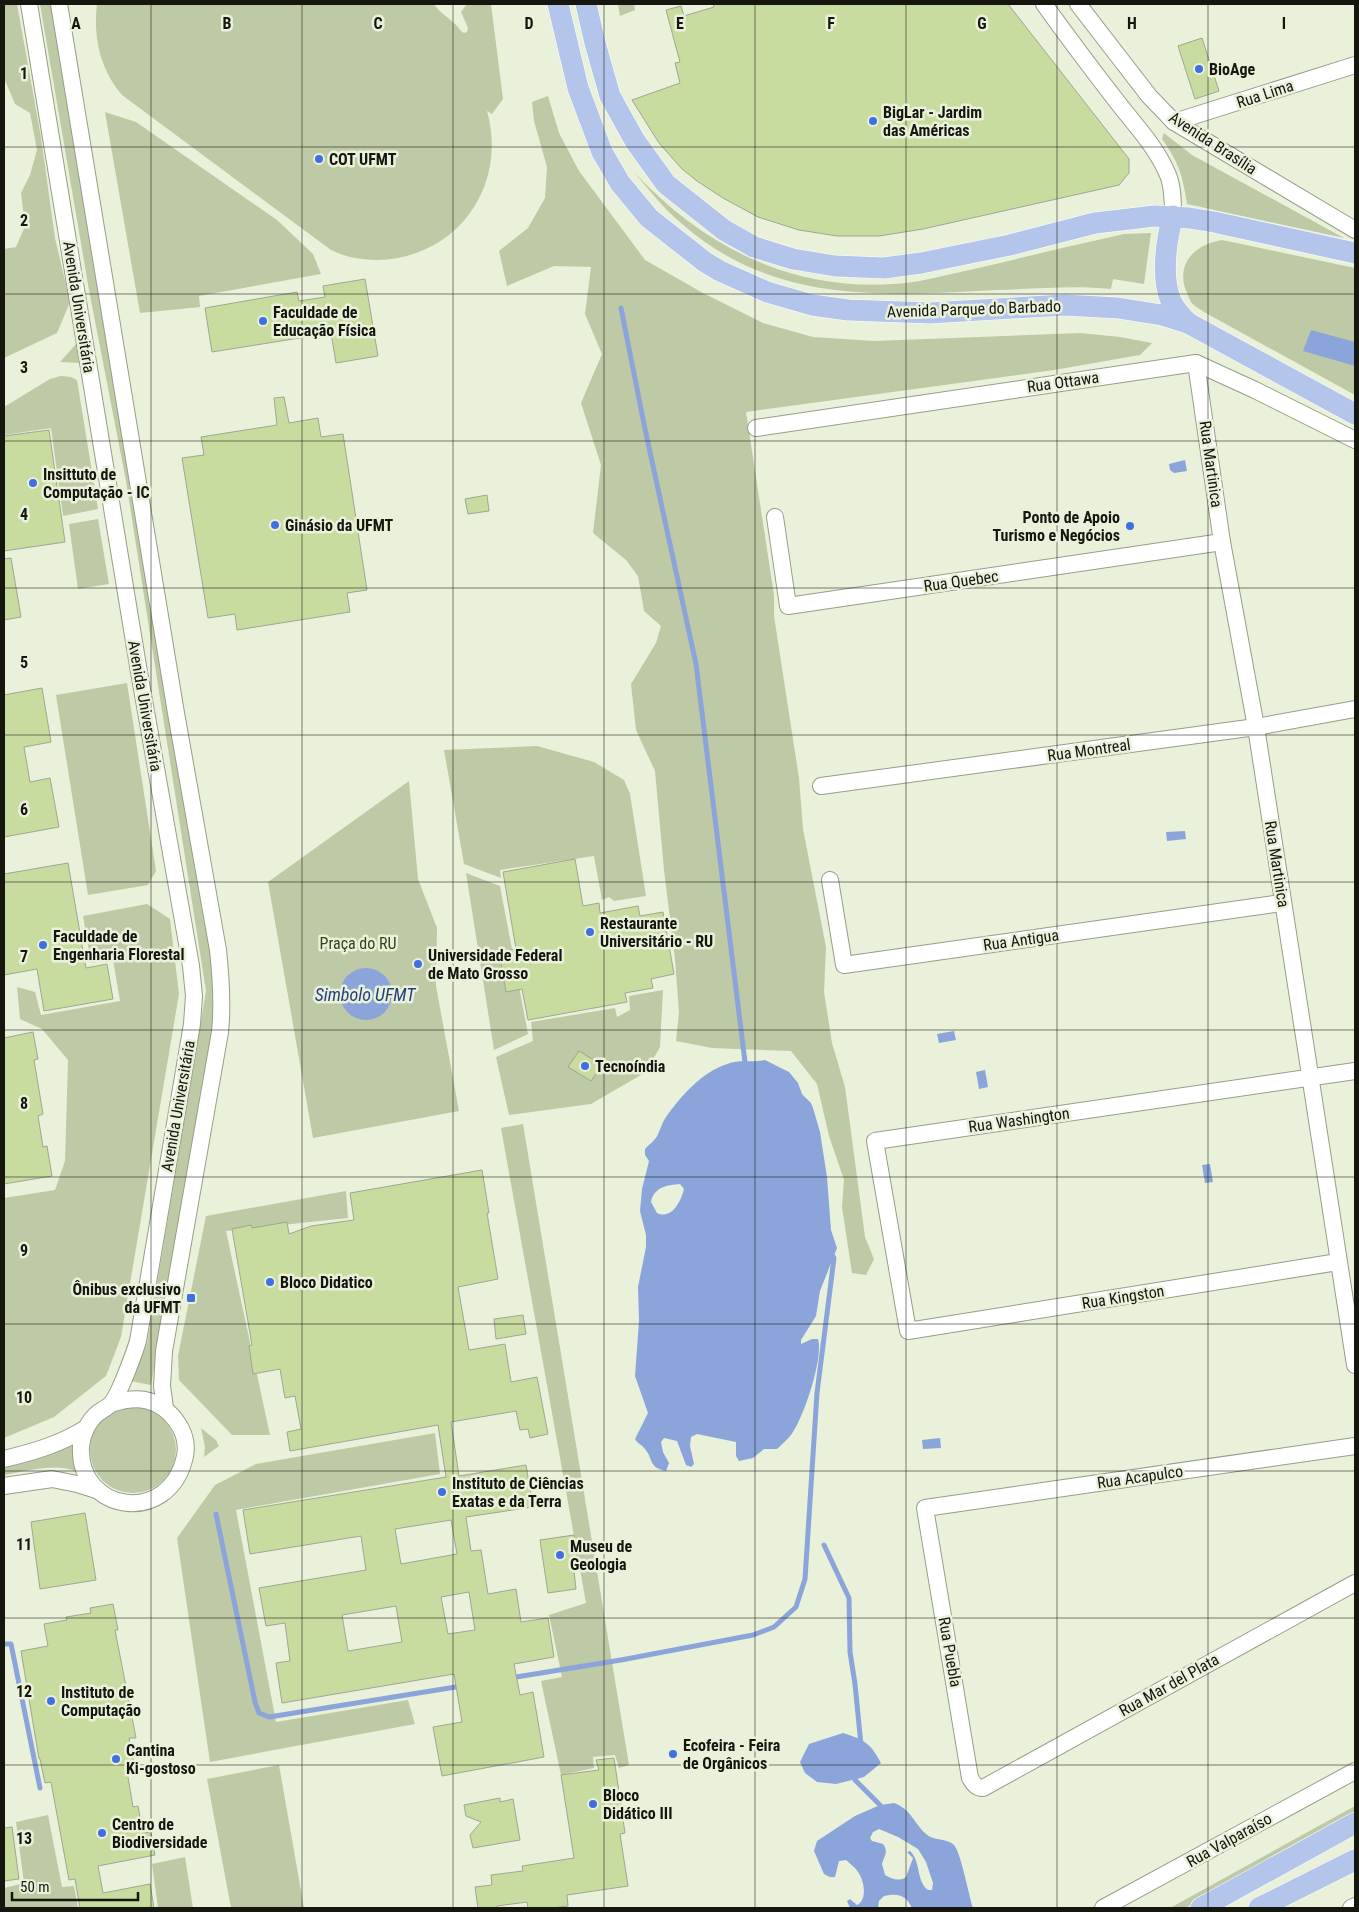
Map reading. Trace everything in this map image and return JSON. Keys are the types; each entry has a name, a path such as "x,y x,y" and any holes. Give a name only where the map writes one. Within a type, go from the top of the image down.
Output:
{"main road":[{"name":"Avenida Parque do Barbado","path":"558,4 578,88 602,152 620,183 649,218 705,262 720,271 767,292 812,305 848,310 930,313 1064,305 1118,308 1162,315 1188,323 1355,414"},
{"path":"586,4 610,96 635,141 666,184 724,230 754,247 793,259 858,268 884,268 921,263 1010,245 1094,223 1134,217 1173,216 1214,222 1355,253"},
{"path":"1173,216 1167,245 1166,284 1170,300 1175,309 1188,323"},
{"path":"1201,1908 1355,1823"},
{"path":"1258,1908 1355,1860"}],"street":[{"name":"Avenida Universitária","path":"29,4 139,672 191,966 194,996 192,1024 138,1341 133,1358 111,1404"},
{"name":"Avenida Universitária","path":"59,4 222,982 220,1032 164,1351 162,1386 165,1408"},
{"name":"Avenida Brasília","path":"1044,4 1117,102 1141,130 1158,156 1169,176 1173,216"},
{"name":"Avenida Brasília","path":"1078,4 1149,96 1174,122 1355,230"},
{"name":"Rua Lima","path":"1174,122 1355,66"},
{"path":"1196,363 1355,440"},
{"name":"Rua Ottawa","path":"756,428 1196,363"},
{"name":"Rua Martinica","path":"1196,363 1222,542 1256,726 1355,1365"},
{"name":"Rua Quebec","path":"775,517 788,606 1222,542"},
{"name":"Rua Montreal","path":"821,786 1256,726 1355,709"},
{"name":"Rua Antigua","path":"830,880 844,965 1282,903"},
{"name":"Rua Washington","path":"908,1331 874,1141 1355,1071"},
{"name":"Rua Kingston","path":"908,1331 1338,1262"},
{"name":"Avenida Universitária","path":"4,1459 50,1446 74,1436 86,1428 97,1414 111,1404 128,1399 146,1400 165,1408"},
{"path":"4,1486 52,1479 99,1491 114,1500 129,1504 144,1502 158,1497 172,1486 182,1471 186,1453 183,1435 178,1423 165,1408"},
{"path":"86,1428 81,1444 82,1461 88,1478 99,1491"},
{"name":"Rua Acapulco","path":"925,1508 1355,1446"},
{"name":"Rua Puebla","path":"925,1508 970,1778 978,1788 983,1788"},
{"name":"Rua Mar del Plata","path":"983,1788 1355,1583"},
{"name":"Rua Valparaíso","path":"1103,1908 1355,1771"}],"green space":[{"path":"4,4 17,4 41,137 55,238 70,302 57,333 4,358 4,249 16,247 25,226 21,193 30,175 37,150 30,113 15,104 4,78"},
{"path":"40,4 53,4 217,972 215,1025 151,1385 130,1381 147,1344 206,991 126,481 89,290"},
{"path":"97,4 434,4 464,33 467,32 468,28 461,12 467,4 491,4 503,99 492,114 487,111 491,136 491,160 485,184 476,205 444,239 422,251 398,258 372,260 355,258 331,250 122,95 114,85 103,63 97,40"},
{"path":"618,4 634,4 635,10 620,16"},
{"path":"548,96 559,133 579,171 645,260 703,293 763,323 813,337 874,341 1080,333 1120,337 1152,343 1140,355 1054,370 746,412 774,595 774,616 799,778 803,829 826,947 824,992 832,1043 845,1087 865,1237 874,1259 866,1275 852,1273 842,1207 844,1180 829,1136 817,1084 791,1051 712,1048 676,1041 679,1013 675,959 664,870 655,771 636,730 631,684 656,643 661,626 644,611 638,576 626,560 593,533 601,465 581,403 602,354 585,314 591,267 554,266 507,286 499,251 528,228 545,198 547,167 534,121 532,102"},
{"path":"105,112 136,122 277,220 313,254 321,274 199,296 200,307 140,313"},
{"path":"1164,133 1192,155 1344,238 1187,204 1179,169 1162,139"},
{"path":"635,173 690,223 720,242 752,259 785,271 820,280 856,284 912,282 1124,234 1151,233 1144,284 1113,279 1111,289 1068,287 912,294 831,290 792,282 753,269 717,250 674,217 656,199"},
{"path":"1222,240 1355,268 1355,395 1204,312 1191,302 1183,278 1187,262 1197,250 1205,245"},
{"path":"77,343 80,363 60,362"},
{"path":"61,376 77,380 98,509 63,516 51,428 4,435 4,407 50,379"},
{"path":"98,519 109,584 78,589 69,524"},
{"path":"127,683 156,871 148,885 88,895 56,695"},
{"path":"537,746 594,762 624,780 630,794 646,896 614,901 609,897 602,900 594,856 500,870 501,878 464,864 444,750"},
{"name":"Praça do RU","path":"409,781 418,879 437,928 436,986 459,1111 313,1138 268,882"},
{"path":"466,873 500,886 528,1034 494,1050"},
{"path":"147,904 170,919 179,994 121,1337 106,1376 54,1417 4,1438 4,1198 55,1190 65,1161 68,1060 42,1029 20,1019 17,987 35,992 41,1015 120,1001 113,960 91,963 83,916"},
{"path":"663,990 660,1047 646,1072 591,1104 509,1115 496,1057 533,1041 531,1022 615,1008 617,1017 630,1010 629,996"},
{"path":"523,1124 629,1765 619,1768 615,1755 593,1757 594,1768 561,1775 541,1681 562,1677 549,1615 586,1603 501,1128"},
{"path":"346,1191 348,1218 226,1231 270,1435 232,1435 179,1380 178,1356 206,1216"},
{"path":"133,1407 150,1410 164,1419 173,1433 176,1450 173,1467 164,1481 150,1490 133,1493 116,1490 102,1481 93,1467 90,1450 93,1433 102,1419 116,1410"},
{"path":"201,1428 216,1440 219,1446 204,1457 205,1447"},
{"path":"435,1433 440,1474 236,1510 276,1722 408,1700 415,1724 210,1762 177,1538 215,1485 256,1464"},
{"path":"75,1442 73,1450 78,1472 70,1469 51,1468 4,1475 4,1464"},
{"path":"279,1765 304,1908 231,1908 207,1779"},
{"path":"1355,1806 1355,1813 1346,1819 1185,1908 1170,1908"},
{"path":"48,1815 62,1887 74,1886 78,1908 4,1908 4,1888 24,1883 16,1822"},
{"path":"185,1857 193,1908 158,1908 152,1864"}],"water":[{"path":"1311,330 1355,342 1355,366 1303,351"},
{"path":"1185,460 1187,471 1174,473 1170,470 1169,464"},
{"path":"1185,831 1186,839 1167,841 1166,832"},
{"name":"Simbolo UFMT","path":"361,968 371,968 385,975 392,989 392,999 385,1013 371,1020 361,1020 351,1016 344,1009 340,999 340,989 344,979 351,972"},
{"path":"954,1031 956,1040 939,1043 937,1034"},
{"path":"765,1060 789,1072 798,1083 802,1094 811,1103 820,1132 827,1177 831,1230 837,1248 820,1291 816,1316 801,1340 801,1344 812,1339 818,1339 819,1348 815,1373 796,1427 777,1449 764,1449 753,1458 739,1461 736,1456 736,1442 697,1434 691,1437 690,1446 694,1464 691,1467 686,1465 677,1441 664,1438 661,1442 663,1452 669,1463 666,1471 653,1465 647,1452 635,1439 648,1413 635,1376 639,1321 638,1287 646,1247 646,1235 640,1211 642,1189 649,1161 645,1155 645,1149 656,1138 672,1109 685,1093 701,1079 718,1068 732,1063","holes":["680,1184 684,1189 681,1199 671,1212 667,1214 657,1213 651,1202 658,1190 666,1186"]},
{"path":"985,1070 988,1087 979,1089 976,1072"},
{"path":"1210,1164 1213,1182 1205,1183 1202,1165"},
{"path":"940,1438 941,1448 923,1449 922,1440"},
{"path":"843,1733 866,1743 874,1751 881,1763 864,1777 836,1784 817,1782 805,1773 800,1762 809,1744"},
{"path":"894,1803 900,1806 909,1813 929,1836 948,1841 954,1845 962,1865 973,1908 912,1908 907,1900 901,1896 893,1895 884,1896 879,1901 878,1908 850,1908 847,1901 850,1899 857,1905 863,1899 864,1890 858,1872 846,1860 839,1861 835,1877 830,1877 824,1874 814,1851 817,1841 855,1816 880,1805","holes":["879,1829 898,1837 918,1849 926,1862 933,1883 932,1890 928,1890 924,1886 916,1860 910,1851 907,1852 913,1858 906,1877 896,1879 885,1875 882,1864 886,1849 883,1844 872,1841 870,1838 873,1832"]}],"building":[{"name":"BigLar - Jardim das Américas","path":"713,4 1008,4 1129,159 1129,173 1119,185 923,229 879,236 837,236 799,230 758,217 723,198 682,169 659,143 632,100 680,83 675,63 680,62 666,10 681,6 684,16 714,7"},
{"name":"BioAge","path":"1202,38 1219,91 1195,99 1178,46"},
{"path":"365,279 378,356 336,363 331,333 212,352 205,308 297,292 299,301 325,297 323,286"},
{"name":"Ginásio da UFMT","path":"284,397 289,423 318,418 321,437 343,434 367,590 347,593 350,612 237,630 235,614 208,618 182,458 204,455 201,437 277,425 274,398"},
{"name":"Insittuto de Computação - IC","path":"49,430 65,542 4,551 4,436"},
{"path":"487,495 489,511 468,514 465,499"},
{"path":"11,558 21,617 4,620 4,559"},
{"path":"42,688 51,742 24,747 30,782 50,778 59,827 4,837 4,695"},
{"name":"Restaurante Universitário - RU","path":"575,859 583,906 599,903 600,913 638,906 640,916 663,912 674,974 651,979 653,988 625,993 627,1002 528,1020 522,989 506,992 499,952 516,949 503,872"},
{"path":"68,863 86,968 107,964 113,999 44,1011 37,969 4,975 4,874"},
{"path":"33,1032 38,1059 34,1060 43,1114 38,1116 43,1147 47,1146 52,1176 4,1184 4,1038"},
{"name":"Tecnoíndia","path":"579,1051 602,1065 591,1081 568,1067"},
{"path":"482,1170 498,1279 458,1287 469,1350 505,1344 511,1382 537,1377 548,1434 530,1438 528,1429 520,1430 516,1411 451,1422 459,1476 526,1465 533,1507 466,1517 471,1551 481,1550 488,1594 516,1589 521,1622 548,1618 554,1657 514,1664 520,1695 533,1692 544,1757 442,1776 433,1727 462,1722 454,1674 282,1703 276,1663 290,1661 285,1623 266,1626 259,1588 366,1570 361,1536 250,1554 243,1510 446,1477 438,1425 290,1451 287,1432 301,1429 295,1396 285,1398 280,1369 253,1374 249,1346 252,1345 232,1229 251,1225 252,1228 287,1222 289,1234 311,1226 354,1220 350,1193","holes":["451,1520 457,1554 401,1564 395,1529","469,1592 475,1630 448,1634 441,1597","396,1606 402,1642 348,1651 342,1615"]},
{"path":"523,1315 526,1334 496,1339 494,1319"},
{"path":"85,1513 96,1580 40,1589 31,1522"},
{"name":"Museu de Geologia","path":"574,1535 579,1570 574,1571 576,1589 548,1593 540,1540"},
{"path":"113,1604 118,1630 115,1630 136,1738 129,1738 134,1764 126,1765 133,1807 138,1806 143,1833 151,1832 155,1855 98,1866 103,1893 150,1884 154,1908 80,1908 75,1879 69,1880 51,1782 45,1783 39,1759 21,1651 48,1646 44,1624 67,1620 66,1617 91,1613 90,1608"},
{"path":"614,1758 625,1833 620,1834 628,1886 567,1895 568,1906 528,1908 527,1902 497,1906 497,1908 478,1908 475,1887 492,1885 491,1875 523,1871 522,1866 574,1858 561,1775 599,1770 596,1760"},
{"path":"500,1798 500,1802 513,1799 520,1840 473,1848 470,1835 481,1822 466,1816 464,1805"},
{"path":"12,1827 19,1879 4,1881 4,1828"}],"waterway":[{"path":"621,308 696,664 747,1068"},
{"path":"510,1678 621,1660 753,1635 774,1627 796,1607 805,1579 817,1393 834,1258 831,1253"},
{"path":"216,1514 255,1702 259,1713 269,1717 462,1686"},
{"path":"824,1545 849,1598 850,1652 861,1745"},
{"path":"4,1644 11,1644 40,1788"},
{"path":"858,1774 855,1780 880,1805 883,1811"}],"place":[{"name":"BioAge","path":"1199,69"},
{"name":"BigLar - Jardim das Américas","path":"873,121"},
{"name":"COT UFMT","path":"319,159"},
{"name":"Faculdade de Educação Física","path":"263,321"},
{"name":"Insittuto de Computação - IC","path":"33,483"},
{"name":"Ginásio da UFMT","path":"275,525"},
{"name":"Ponto de Apoio Turismo e Negócios","path":"1130,526"},
{"name":"Restaurante Universitário - RU","path":"590,932"},
{"name":"Faculdade de Engenharia Florestal","path":"43,945"},
{"name":"Universidade Federal de Mato Grosso","path":"418,964"},
{"name":"Tecnoíndia","path":"585,1066"},
{"name":"Bloco Didatico","path":"270,1282"},
{"name":"Ônibus exclusivo da UFMT","path":"191,1298"},
{"name":"Instituto de Ciências Exatas e da Terra","path":"442,1492"},
{"name":"Museu de Geologia","path":"560,1555"},
{"name":"Instituto de Computação","path":"51,1701"},
{"name":"Ecofeira - Feira de Orgânicos","path":"673,1754"},
{"name":"Cantina Ki-gostoso","path":"116,1759"},
{"name":"Bloco Didático III","path":"593,1804"},
{"name":"Centro de Biodiversidade","path":"102,1833"}]}
